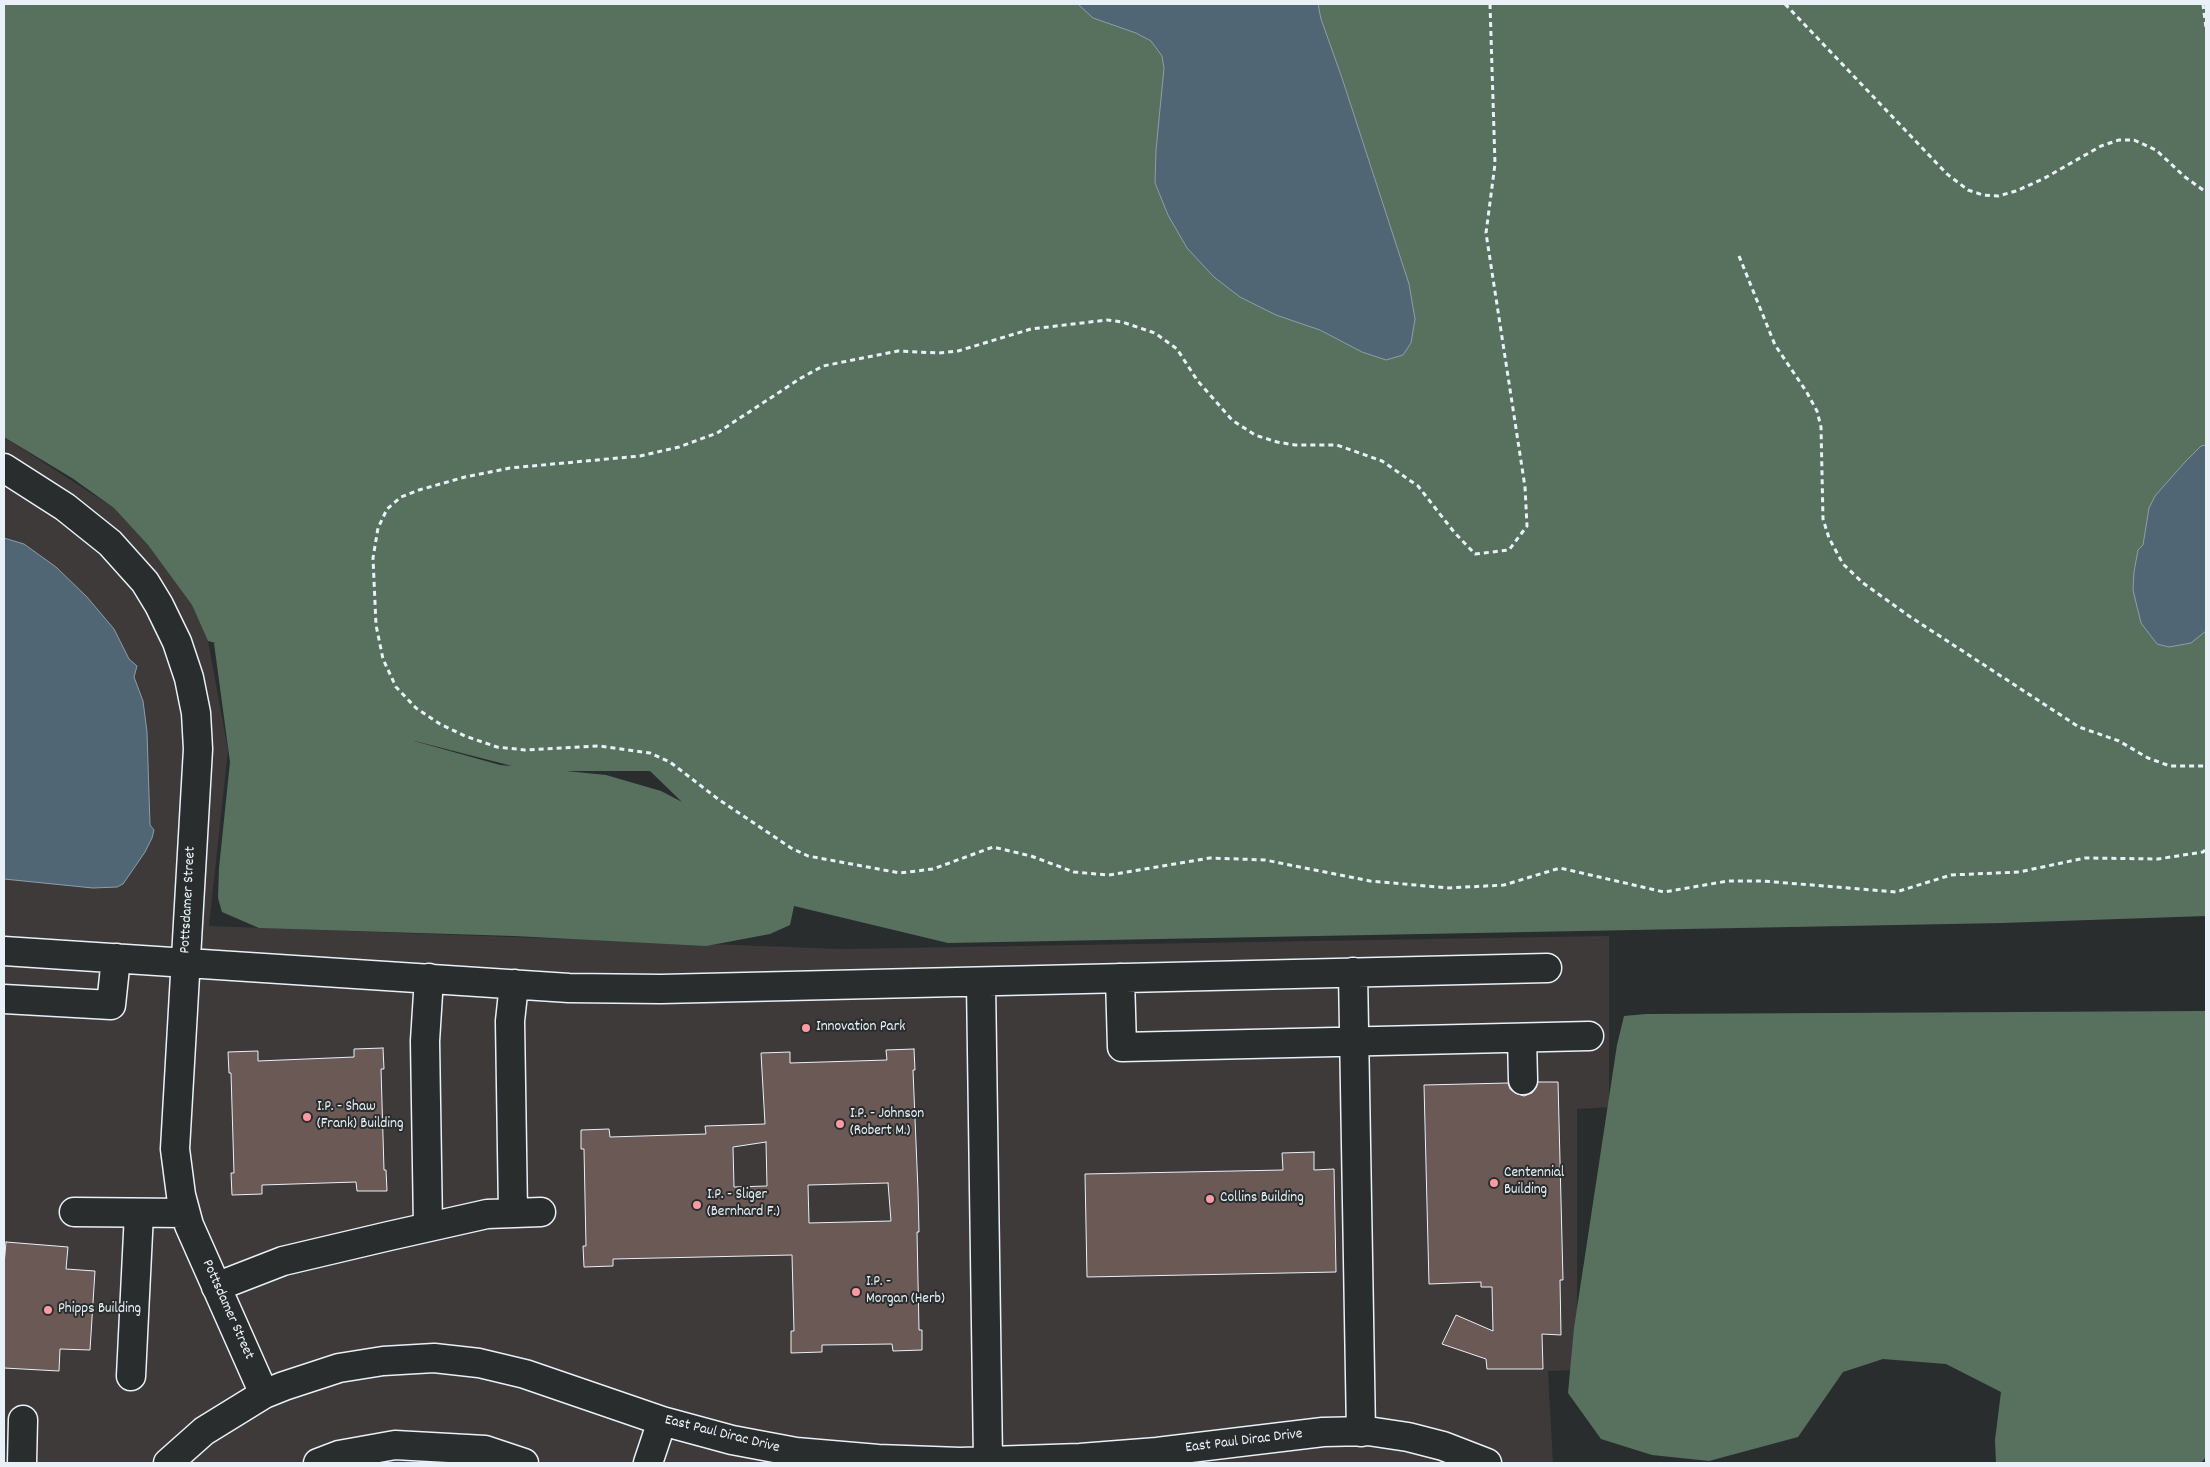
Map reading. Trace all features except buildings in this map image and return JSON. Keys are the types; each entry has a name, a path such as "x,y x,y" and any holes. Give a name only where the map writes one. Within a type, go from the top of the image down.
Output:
{"street":[{"name":"Pottsdamer Street","path":"4,468 65,507 110,543 145,582 177,642 189,678 194,704 198,749 175,1149 180,1195 189,1225 264,1394"},
{"path":"4,951 569,988 982,982 1547,968"},
{"path":"4,998 111,1005 116,958"},
{"path":"1353,972 1362,1432"},
{"path":"428,1227 425,1041 429,978"},
{"path":"1120,978 1122,1047 1589,1036"},
{"path":"982,982 988,1461"},
{"path":"513,1213 510,1021 514,984"},
{"path":"1522,1038 1523,1080"},
{"path":"74,1212 185,1213"},
{"path":"216,1287 283,1262 428,1227 488,1214 541,1212"},
{"path":"131,1376 139,1213"},
{"name":"East Paul Dirac Drive","path":"168,1463 204,1431 264,1394 339,1368 382,1361 434,1358 479,1363 525,1374 662,1421 732,1440 796,1452 945,1462 1080,1458 1157,1452 1323,1432 1362,1432 1408,1437 1443,1446 1487,1463"},
{"path":"22,1463 23,1420"},
{"path":"648,1463 662,1421"},
{"path":"318,1463 339,1455 395,1445 485,1450 524,1463"}],"path":[{"path":"1490,4 1495,164 1486,233 1525,487 1527,526 1508,550 1475,554 1454,532 1418,486 1382,461 1337,445 1295,445 1255,435 1232,420 1197,380 1177,349 1155,334 1122,322 1107,320 1031,328 958,351 938,353 898,351 823,366 801,378 717,433 679,447 640,456 510,468 465,477 401,497 387,510 378,528 373,558 376,625 383,659 396,686 416,708 440,724 465,736 497,747 525,750 599,746 650,753 670,762 791,848 808,856 900,873 933,869 993,847 1031,856 1074,872 1109,875 1210,858 1265,860 1370,881 1449,888 1504,885 1560,868 1664,892 1728,882 1763,882 1896,892 1951,875 2019,872 2085,858 2158,859 2203,852 2206,849"},
{"path":"1785,4 1947,174 1968,190 1982,195 1998,196 2016,191 2043,180 2101,146 2119,140 2134,140 2156,150 2185,177 2206,192"},
{"path":"2203,4 2206,28"},
{"path":"1739,256 1774,345 1806,391 1817,411 1821,435 1823,519 1829,538 1843,564 1863,583 1909,616 2079,727 2119,741 2148,758 2170,766 2206,766"}],"shaded area":[{"name":"Innovation Park","path":"4,437 114,508 148,545 192,605 208,641 228,750 209,926 843,949 1609,936 1609,1107 1577,1109 1577,1370 1548,1371 1553,1463 4,1463"}],"green space":[{"path":"4,4 2206,4 2206,916 2002,923 948,943 794,906 790,925 770,934 706,946 514,936 259,928 222,912 218,898 219,868 230,762 214,643 216,643 208,641 192,605 148,545 114,508 72,478 4,437","holes":["415,741 512,766 500,765","566,771 650,771 682,802 661,791 606,775"]},
{"path":"2206,1011 2206,1457 2201,1463 1996,1463 1995,1440 2001,1392 1946,1364 1883,1359 1843,1372 1798,1437 1709,1461 1652,1455 1601,1439 1568,1393 1574,1328 1617,1045 1624,1016 1646,1014"}],"water":[{"path":"1078,4 1318,4 1321,19 1409,284 1415,319 1411,343 1403,355 1386,360 1362,352 1320,330 1276,315 1240,297 1214,277 1187,248 1168,215 1155,183 1156,150 1164,68 1162,56 1151,41 1136,33 1093,18"},
{"path":"2206,445 2206,631 2191,643 2169,647 2157,644 2141,623 2133,590 2138,550 2143,545 2149,508 2155,496 2201,446"},
{"path":"4,538 24,544 56,567 87,597 114,629 129,659 137,666 134,677 143,701 147,732 150,825 154,830 145,852 123,884 117,887 93,888 4,879"}],"place":[{"name":"Innovation Park","path":"806,1028"},
{"name":"I.P. - Shaw (Frank) Building","path":"307,1117"},
{"name":"I.P. - Johnson (Robert M.)","path":"840,1124"},
{"name":"Centennial Building","path":"1494,1183"},
{"name":"Collins Building","path":"1210,1199"},
{"name":"I.P. - Sliger (Bernhard F.)","path":"697,1205"},
{"name":"I.P. - Morgan (Herb)","path":"856,1292"},
{"name":"Phipps Building","path":"48,1310"}]}
